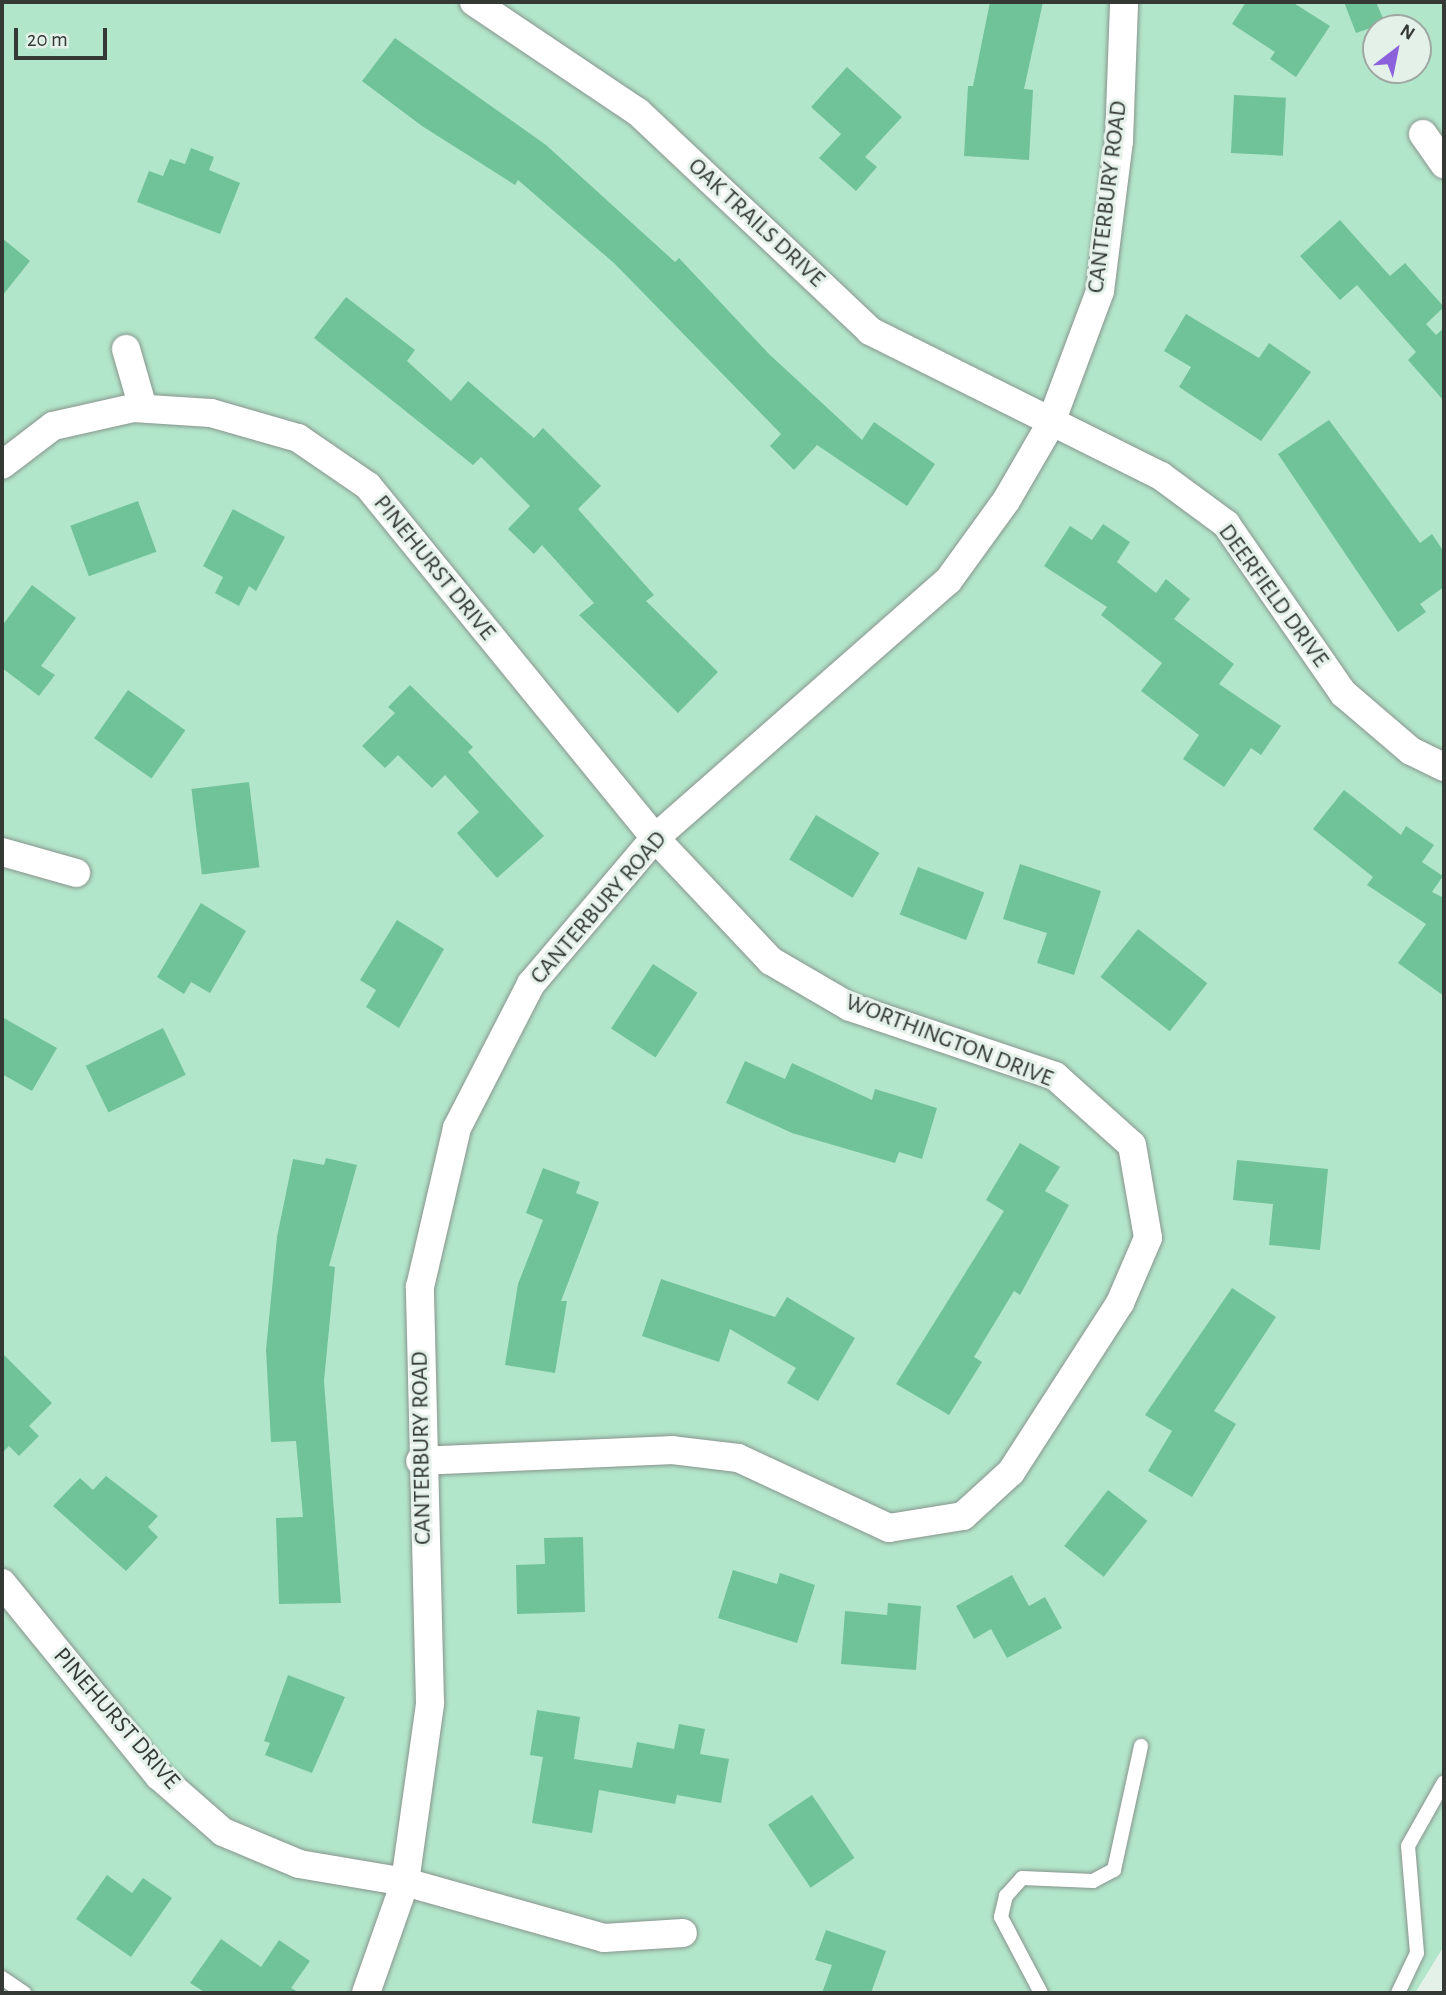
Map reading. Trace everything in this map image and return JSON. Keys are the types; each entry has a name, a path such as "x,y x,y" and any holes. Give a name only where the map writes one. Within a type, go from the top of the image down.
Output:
{"street":[{"name":"OAK TRAILS DRIVE","path":"474,2 638,112 870,331 1050,425"},
{"name":"CANTERBURY ROAD","path":"366,1993 405,1882 430,1703 420,1461 420,1287 457,1128 531,984 655,838 948,581 1006,501 1050,425 1100,291 1119,141 1125,2"},
{"path":"1423,134 1444,164"},
{"path":"126,349 143,408"},
{"name":"PINEHURST DRIVE","path":"2,465 53,426 143,408 211,413 298,438 368,486 655,838"},
{"name":"DEERFIELD DRIVE","path":"1050,425 1161,476 1226,524 1343,693 1410,751 1444,767"},
{"name":"WORTHINGTON DRIVE","path":"420,1461 672,1450 738,1458 889,1528 963,1516 1011,1472 1120,1303 1148,1238 1132,1145 1055,1076 850,1007 771,961 655,838"},
{"path":"2,852 76,873"},
{"name":"PINEHURST DRIVE","path":"2,1583 159,1776 223,1832 299,1864 405,1882 604,1938 683,1933"}],"lane":[{"path":"1041,1993 1002,1907 1022,1878 1093,1881 1114,1870 1140,1746"},
{"path":"1398,1993 1417,1953 1409,1846 1444,1782"},
{"path":"2,1978 24,1993"}],"green space":[{"path":"2,2 1444,2 1444,1946 1415,1993 2,1993"}],"building":[{"path":"990,2 1043,2 1024,89 1033,90 1029,160 964,156 968,86 973,86"},
{"path":"1246,2 1292,2 1330,26 1296,77 1270,59 1275,52 1232,24"},
{"path":"1344,2 1376,2 1381,14 1362,14 1362,31 1356,33"},
{"path":"395,38 546,145 675,262 679,258 769,354 862,440 874,422 935,464 907,506 817,445 794,470 770,446 781,434 615,264 518,180 515,185 422,126 362,81"},
{"path":"847,67 902,117 865,157 877,167 856,191 819,158 841,134 811,107"},
{"path":"1234,95 1286,98 1283,156 1231,153"},
{"path":"191,148 214,157 209,170 240,183 220,234 137,202 149,171 163,176 170,159 185,164"},
{"path":"1340,220 1390,276 1405,263 1444,307 1426,324 1436,335 1444,328 1444,401 1408,360 1416,352 1357,285 1340,300 1300,256"},
{"path":"2,238 30,261 2,296"},
{"path":"346,297 415,350 407,361 451,401 468,381 534,438 543,428 601,486 578,509 654,595 646,601 718,672 678,713 579,615 594,603 542,545 534,554 508,529 530,506 481,457 473,465 314,338"},
{"path":"1186,314 1259,358 1269,343 1311,372 1261,441 1179,387 1191,367 1164,351"},
{"path":"1329,420 1420,543 1432,534 1444,552 1444,587 1420,604 1426,612 1398,632 1278,454"},
{"path":"138,501 156,552 89,576 70,526"},
{"path":"233,509 285,537 256,591 249,586 239,606 215,593 223,577 203,566"},
{"path":"1103,524 1130,542 1117,562 1156,593 1166,579 1190,599 1174,619 1234,664 1219,684 1281,726 1261,755 1251,748 1224,787 1183,759 1199,735 1141,691 1162,663 1101,615 1107,607 1044,566 1070,526 1092,540"},
{"path":"32,585 76,618 41,666 55,675 39,696 2,668 2,626"},
{"path":"410,685 473,747 468,752 544,836 497,878 457,833 479,812 445,775 432,788 398,755 385,768 362,746 395,713 388,707"},
{"path":"128,690 185,730 151,778 94,738"},
{"path":"249,782 259,867 202,874 191,789"},
{"path":"1344,790 1401,835 1406,826 1434,845 1422,862 1443,876 1432,892 1444,898 1444,996 1398,963 1426,924 1367,885 1373,877 1313,829"},
{"path":"816,815 879,853 853,898 789,860"},
{"path":"1020,864 1101,891 1074,975 1037,963 1047,933 1003,919"},
{"path":"918,867 984,892 966,940 900,915"},
{"path":"201,903 246,931 210,993 191,982 184,994 157,977"},
{"path":"397,920 444,949 399,1028 366,1007 376,990 360,980"},
{"path":"1138,929 1207,983 1170,1031 1100,977"},
{"path":"653,964 697,993 656,1057 611,1029"},
{"path":"2,1017 57,1048 32,1091 2,1074"},
{"path":"163,1028 186,1075 108,1112 86,1066"},
{"path":"745,1061 785,1079 792,1063 872,1100 875,1089 937,1108 922,1159 899,1152 895,1163 792,1133 726,1103"},
{"path":"1020,1143 1060,1167 1045,1191 1069,1205 1020,1295 1014,1291 974,1357 982,1362 949,1415 896,1384 1004,1211 986,1200"},
{"path":"326,1158 357,1165 329,1266 335,1267 324,1381 341,1603 279,1604 276,1518 303,1517 296,1441 271,1442 266,1350 277,1237 293,1159 324,1165"},
{"path":"1237,1160 1328,1169 1320,1250 1269,1245 1273,1204 1233,1200"},
{"path":"543,1168 580,1182 576,1193 599,1202 561,1301 567,1301 555,1373 505,1365 518,1284 543,1220 526,1213"},
{"path":"661,1279 775,1317 787,1297 855,1338 818,1401 787,1383 796,1368 730,1329 719,1362 642,1336"},
{"path":"1232,1288 1276,1317 1214,1411 1236,1424 1192,1497 1148,1471 1172,1431 1145,1415"},
{"path":"2,1353 52,1403 29,1426 39,1436 19,1456 9,1446 2,1453"},
{"path":"106,1476 158,1516 148,1527 158,1537 126,1571 53,1506 80,1478 93,1490"},
{"path":"1108,1490 1147,1521 1104,1577 1064,1546"},
{"path":"583,1537 585,1612 517,1614 516,1565 545,1564 544,1538"},
{"path":"733,1570 777,1584 780,1573 815,1585 797,1643 718,1618"},
{"path":"1012,1575 1029,1606 1045,1597 1062,1628 1007,1658 991,1629 974,1639 956,1606"},
{"path":"888,1603 921,1606 916,1670 841,1664 845,1611 887,1615"},
{"path":"288,1675 345,1697 312,1773 265,1755 270,1743 264,1741"},
{"path":"537,1710 580,1717 574,1759 632,1768 637,1742 674,1749 679,1724 705,1729 700,1754 729,1759 721,1803 677,1795 675,1804 599,1790 592,1833 532,1823 543,1757 530,1755"},
{"path":"812,1795 854,1858 811,1888 768,1825"},
{"path":"107,1875 132,1893 143,1878 172,1898 131,1957 76,1919"},
{"path":"826,1930 886,1951 871,1993 822,1993 832,1965 815,1960"},
{"path":"221,1939 261,1967 279,1940 310,1961 291,1988 300,1993 206,1993 190,1983"}]}
